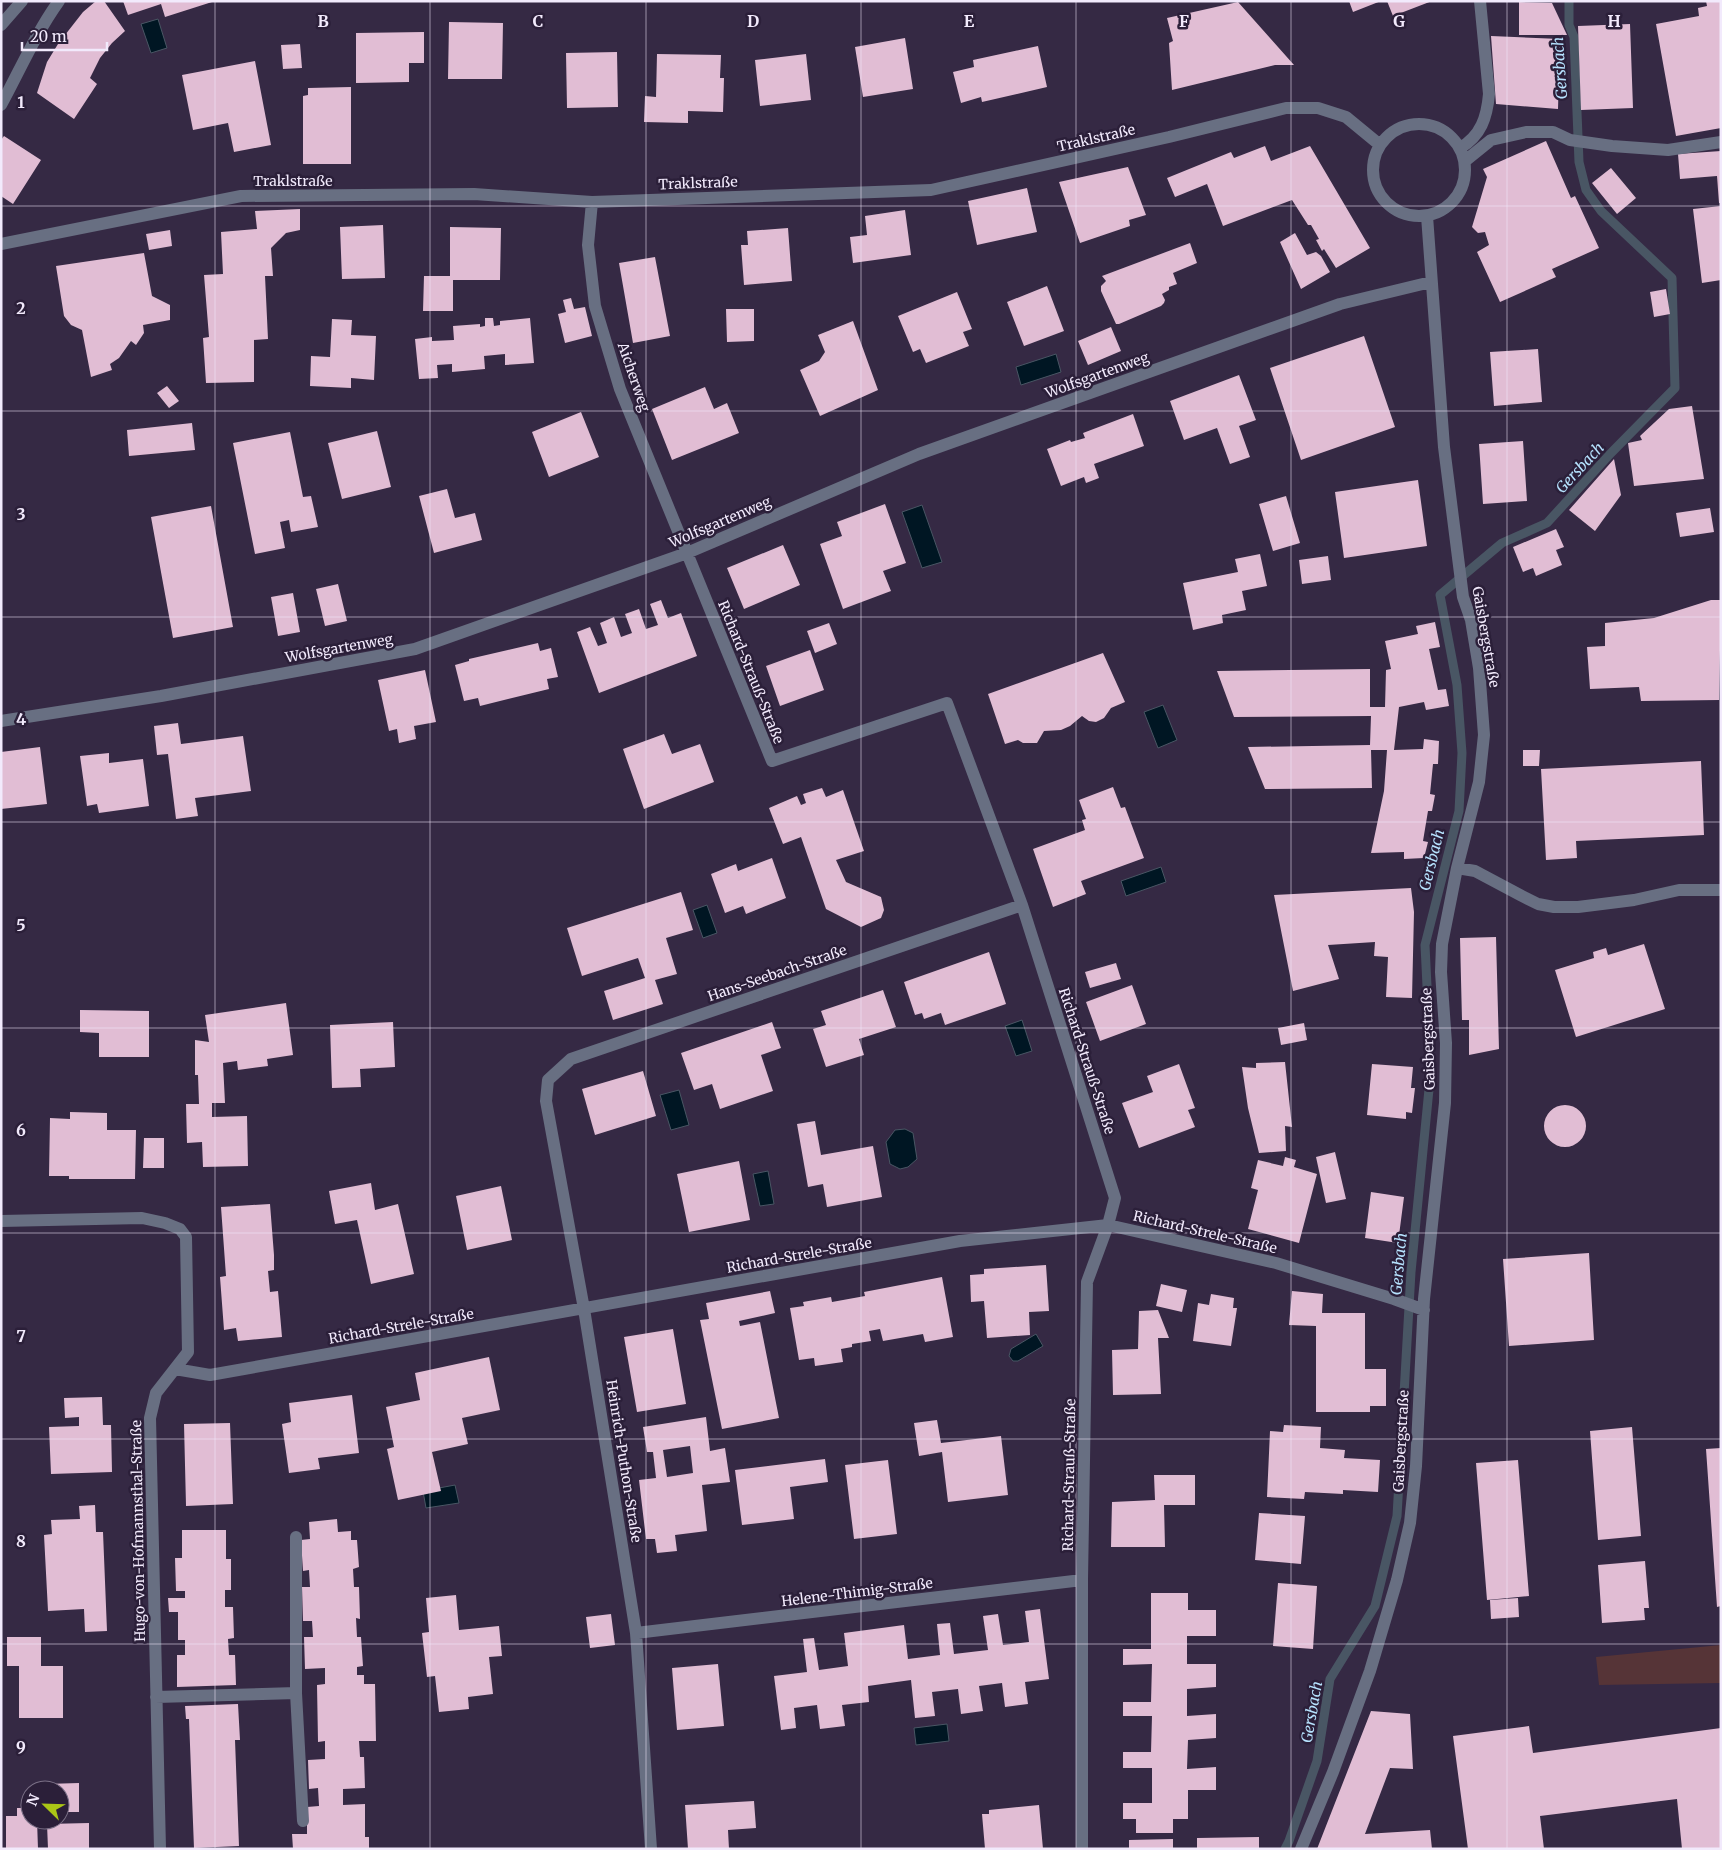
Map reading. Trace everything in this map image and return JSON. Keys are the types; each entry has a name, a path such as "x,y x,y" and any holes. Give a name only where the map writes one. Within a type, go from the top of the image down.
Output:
{"street":[{"path":"1,25 22,1"},
{"path":"1,105 24,64 41,26 59,1"},
{"path":"1460,148 1470,142 1478,133 1483,124 1488,106 1488,85 1480,1"},
{"name":"Traklstraße","path":"1,244 241,196 474,194 592,202 931,190 1169,137 1286,108 1318,108 1346,117 1380,144"},
{"path":"1428,124 1441,129 1452,137 1460,148 1465,161 1465,176 1461,190 1453,202 1441,211 1427,216 1412,217 1397,212 1385,202 1376,190 1372,174 1374,159 1380,144 1389,134 1400,127 1428,124"},
{"path":"1465,161 1491,140 1526,132 1553,132 1570,140 1612,146 1668,150 1721,142"},
{"name":"Aicherweg","path":"592,202 588,245 595,306 620,389 687,553"},
{"name":"Gaisbergstraße","path":"1301,1849 1370,1671 1397,1580 1410,1523 1416,1466 1424,1310 1445,1103 1446,1042 1441,972 1442,944 1457,868 1480,782 1484,735 1479,668 1471,620 1463,597 1444,447 1427,216"},
{"name":"Wolfsgartenweg","path":"1,721 161,696 415,650 687,553 919,454 1340,304 1431,282"},
{"name":"Richard-Strauß-Straße","path":"687,553 772,761 947,703 1022,905 1115,1198 1108,1225 1087,1282 1082,1580 1082,1849"},
{"path":"1457,868 1475,871 1538,904 1554,907 1634,900 1679,890 1721,890"},
{"name":"Hans-Seebach-Straße","path":"548,1080 571,1059 1022,905"},
{"name":"Heinrich-Puthon-Straße","path":"548,1080 546,1101 584,1309 636,1633 651,1849"},
{"name":"Hugo-von-Hofmannsthal-Straße","path":"1,1221 142,1218 165,1223 180,1229 186,1237 188,1352 156,1393 150,1418 160,1849"},
{"name":"Richard-Strele-Straße","path":"175,1370 210,1375 960,1241 1108,1225 1276,1263 1424,1310"},
{"path":"296,1537 296,1693 303,1821"},
{"name":"Helene-Thimig-Straße","path":"636,1633 1082,1580"},
{"path":"156,1697 296,1693"}],"shaded area":[{"path":"1721,1645 1721,1683 1599,1685 1596,1657"}],"water":[{"path":"158,19 167,48 151,53 141,24"},
{"path":"1056,354 1061,372 1021,385 1016,367"},
{"path":"922,505 942,562 922,568 902,512"},
{"path":"1163,705 1177,740 1158,748 1144,712"},
{"path":"1161,867 1166,882 1126,896 1121,881"},
{"path":"707,905 717,933 703,938 693,910"},
{"path":"1022,1020 1032,1051 1016,1056 1005,1026"},
{"path":"679,1090 689,1125 671,1130 660,1095"},
{"path":"905,1129 913,1133 917,1159 908,1167 900,1169 890,1164 886,1142 895,1130"},
{"path":"768,1171 774,1204 760,1206 753,1174"},
{"path":"1036,1334 1043,1346 1018,1361 1013,1361 1009,1356 1011,1349"},
{"path":"455,1485 459,1503 426,1508 423,1491"},
{"path":"947,1724 949,1741 916,1745 914,1728"}],"building":[{"path":"96,1 104,1 125,31 100,58 90,78 97,84 74,119 37,93 47,62 58,44 83,12"},
{"path":"123,1 212,2 165,17 161,4 128,15"},
{"path":"1349,1 1381,1 1353,12"},
{"path":"1387,1 1432,1 1393,16"},
{"path":"1706,1 1721,1 1721,128 1676,136 1656,24 1699,16 1698,8 1707,6"},
{"path":"1238,2 1294,65 1275,65 1172,90 1169,43 1173,41 1167,18"},
{"path":"1519,2 1552,3 1567,35 1519,35"},
{"path":"449,22 503,23 502,79 448,79"},
{"path":"1630,24 1633,108 1581,110 1578,26"},
{"path":"424,32 424,63 409,63 409,82 356,83 356,33"},
{"path":"1491,36 1560,39 1558,109 1496,104"},
{"path":"905,38 913,89 863,97 855,47"},
{"path":"300,44 302,68 283,69 281,45"},
{"path":"1038,46 1047,87 982,102 981,97 961,103 953,72 974,67 973,60"},
{"path":"617,52 618,107 567,108 566,53"},
{"path":"657,54 721,55 720,78 724,78 723,112 688,111 688,123 644,122 645,96 656,97"},
{"path":"806,54 811,100 760,106 755,60"},
{"path":"255,61 271,145 234,152 228,123 193,130 182,75"},
{"path":"351,87 351,164 303,164 303,96 308,95 308,88"},
{"path":"4,136 41,160 13,204 1,196 1,140"},
{"path":"1546,141 1571,198 1575,196 1599,248 1552,269 1556,277 1500,302 1477,252 1489,245 1485,232 1478,233 1472,227 1487,177 1483,169"},
{"path":"1265,146 1271,161 1310,146 1370,248 1336,268 1324,249 1322,251 1316,240 1319,239 1311,225 1308,225 1292,200 1223,226 1207,184 1175,197 1167,178 1231,152 1234,158"},
{"path":"1721,151 1721,203 1719,203 1717,176 1680,179 1678,154"},
{"path":"1128,167 1146,215 1129,220 1130,226 1080,243 1059,182"},
{"path":"1611,168 1636,198 1617,214 1592,183"},
{"path":"1027,188 1037,232 977,245 968,201"},
{"path":"1721,206 1721,280 1702,283 1693,209"},
{"path":"300,209 300,230 286,233 271,248 273,276 265,276 268,339 254,340 254,382 206,383 203,338 209,337 204,275 223,274 221,232 257,229 255,211"},
{"path":"905,210 911,255 853,263 850,237 867,235 865,216"},
{"path":"383,225 385,278 342,279 340,227"},
{"path":"450,227 501,228 500,280 453,280 453,311 423,311 424,276 450,276"},
{"path":"788,228 792,281 744,285 741,245 748,245 747,231"},
{"path":"170,230 172,246 149,250 146,234"},
{"path":"1295,233 1307,255 1316,252 1321,256 1330,272 1301,289 1280,242"},
{"path":"1190,243 1197,263 1173,273 1177,284 1169,287 1169,290 1162,294 1165,300 1164,303 1161,306 1116,324 1101,291 1101,286 1106,281 1102,276"},
{"path":"144,253 152,296 170,305 170,320 143,325 144,333 136,345 131,341 119,358 110,364 112,370 91,377 82,330 71,325 64,316 56,266"},
{"path":"655,257 670,336 633,343 619,263"},
{"path":"1047,286 1064,331 1024,346 1007,302"},
{"path":"1666,289 1670,314 1654,317 1650,292"},
{"path":"957,292 972,329 963,332 969,346 926,363 920,349 913,352 898,316"},
{"path":"571,298 574,309 585,307 592,336 565,343 558,314 566,312 563,300"},
{"path":"726,309 754,309 754,341 727,342"},
{"path":"485,318 493,318 494,326 500,325 500,321 530,318 534,363 505,365 505,354 484,356 485,369 452,372 452,364 437,365 438,378 419,379 415,339 432,337 432,341 454,340 453,326 480,324 480,327 485,326"},
{"path":"332,319 352,320 351,335 376,336 374,380 351,378 351,388 310,386 311,356 330,357"},
{"path":"853,321 878,390 820,416 800,370 819,361 825,352 818,335"},
{"path":"1111,327 1121,351 1088,365 1078,341"},
{"path":"1364,336 1395,427 1301,460 1270,368"},
{"path":"1538,349 1542,402 1494,406 1490,352"},
{"path":"1239,375 1256,420 1239,426 1250,457 1230,464 1217,428 1184,440 1170,401"},
{"path":"167,386 179,401 169,408 157,393"},
{"path":"705,387 714,409 727,403 739,433 672,460 652,409"},
{"path":"1692,406 1704,479 1634,486 1628,443 1642,440 1640,436 1669,409"},
{"path":"581,412 599,457 549,477 532,432"},
{"path":"1133,414 1144,446 1094,464 1099,478 1086,483 1084,477 1061,486 1047,449 1070,440 1071,442 1085,438 1083,433"},
{"path":"192,423 195,450 129,456 127,430"},
{"path":"377,431 391,487 342,499 328,443"},
{"path":"290,432 303,497 311,496 318,527 291,532 289,520 280,522 285,548 255,554 233,443"},
{"path":"1523,441 1527,501 1483,504 1479,444"},
{"path":"1614,459 1621,495 1595,531 1569,510"},
{"path":"1418,480 1427,546 1344,558 1335,492"},
{"path":"447,489 455,518 475,513 482,540 434,553 419,496"},
{"path":"1286,496 1300,543 1273,551 1259,504"},
{"path":"885,504 906,563 883,571 891,591 843,609 820,544 842,536 837,522"},
{"path":"211,506 233,627 173,638 151,517"},
{"path":"1710,508 1714,532 1680,537 1676,513"},
{"path":"1556,529 1564,547 1556,550 1562,565 1536,576 1533,568 1523,572 1513,547"},
{"path":"783,545 800,585 744,609 727,568"},
{"path":"1260,554 1267,586 1242,591 1246,610 1222,615 1223,623 1193,630 1183,583 1238,572 1235,559"},
{"path":"1328,556 1331,580 1302,584 1299,560"},
{"path":"338,584 347,621 325,626 316,589"},
{"path":"293,593 300,632 278,636 271,597"},
{"path":"661,600 668,618 681,613 697,656 599,693 577,632 590,627 598,646 607,643 600,623 614,617 621,637 632,633 625,614 639,609 646,629 658,625 650,604"},
{"path":"1711,600 1721,600 1719,700 1641,701 1639,687 1590,689 1587,647 1605,646 1605,623 1654,618"},
{"path":"1435,622 1440,647 1429,649 1438,690 1446,689 1449,706 1426,710 1424,702 1399,707 1394,750 1423,749 1424,739 1439,741 1438,764 1433,764 1430,794 1435,795 1432,811 1428,811 1423,841 1428,842 1424,858 1404,859 1404,852 1371,853 1384,791 1387,750 1371,750 1372,788 1265,789 1248,747 1370,745 1371,716 1234,717 1217,671 1370,669 1370,707 1385,707 1386,670 1391,669 1385,641 1418,634 1416,626"},
{"path":"829,623 837,644 815,653 807,631"},
{"path":"538,643 540,651 551,648 558,677 547,679 549,689 480,706 478,698 464,701 455,665 469,661 469,659"},
{"path":"810,650 824,690 780,706 766,666"},
{"path":"1103,653 1125,702 1111,708 1104,718 1096,722 1089,721 1082,716 1070,726 1061,730 1044,731 1037,743 1023,743 1018,740 1005,744 988,694"},
{"path":"425,670 436,722 414,726 416,739 399,743 397,729 389,731 378,680"},
{"path":"178,723 181,744 243,736 251,791 195,798 198,816 176,819 168,754 157,755 154,726"},
{"path":"664,734 672,754 700,744 714,782 644,809 623,749"},
{"path":"40,747 47,804 1,809 1,752"},
{"path":"1523,750 1540,750 1539,766 1523,766"},
{"path":"109,753 109,763 143,759 149,806 99,813 97,804 87,806 80,756"},
{"path":"1701,761 1704,835 1576,841 1577,858 1546,860 1541,769"},
{"path":"1113,787 1121,808 1125,807 1144,858 1081,881 1086,894 1053,907 1033,849 1085,830 1082,820 1086,819 1079,800"},
{"path":"822,788 826,797 843,790 864,851 836,860 846,882 881,897 884,910 881,918 861,927 826,909 801,837 783,844 769,808 797,796 801,805 806,803 803,794"},
{"path":"772,858 786,898 746,914 743,906 725,913 711,874 736,864 738,871"},
{"path":"1411,888 1414,912 1412,998 1386,997 1388,957 1374,956 1375,942 1328,945 1339,979 1293,991 1274,895"},
{"path":"681,892 693,930 666,938 677,974 655,980 663,1004 613,1020 604,991 645,978 638,958 582,976 567,928"},
{"path":"1496,937 1499,1049 1469,1055 1469,1020 1462,1020 1460,938"},
{"path":"1644,944 1665,1009 1576,1037 1555,970 1594,958 1593,952 1606,948 1608,955"},
{"path":"989,952 1006,1004 945,1025 941,1013 924,1019 922,1013 915,1015 904,982"},
{"path":"1116,963 1121,979 1090,988 1085,972"},
{"path":"1132,985 1146,1024 1100,1041 1086,1002"},
{"path":"883,990 896,1027 859,1039 864,1055 826,1067 813,1029 826,1025 821,1011"},
{"path":"286,1003 293,1055 267,1059 268,1066 238,1070 237,1061 223,1063 225,1103 212,1103 212,1117 247,1116 248,1166 203,1167 202,1142 187,1143 186,1104 199,1104 198,1075 195,1075 195,1040 209,1042 205,1015"},
{"path":"80,1010 149,1011 149,1057 99,1057 99,1033 80,1032"},
{"path":"393,1022 395,1067 360,1069 361,1087 332,1088 330,1025"},
{"path":"772,1022 781,1048 761,1055 773,1091 720,1109 712,1084 694,1090 681,1053"},
{"path":"1304,1023 1307,1040 1281,1045 1278,1028"},
{"path":"1285,1062 1292,1127 1285,1126 1286,1151 1259,1153 1248,1108 1242,1067 1256,1068 1256,1063"},
{"path":"1179,1064 1195,1108 1188,1110 1195,1127 1139,1148 1122,1103 1153,1092 1147,1076"},
{"path":"1372,1064 1413,1067 1411,1088 1415,1088 1412,1113 1406,1112 1406,1119 1367,1115"},
{"path":"643,1071 656,1116 595,1135 582,1089"},
{"path":"1565,1105 1580,1111 1586,1126 1580,1141 1565,1147 1550,1141 1544,1126 1550,1111"},
{"path":"70,1112 107,1113 107,1130 136,1130 135,1179 69,1179 69,1176 49,1176 50,1118 70,1119"},
{"path":"815,1121 821,1155 873,1146 882,1197 827,1207 823,1184 808,1187 797,1124"},
{"path":"144,1138 164,1138 164,1168 143,1168"},
{"path":"1335,1152 1346,1199 1326,1203 1316,1157"},
{"path":"1285,1157 1296,1160 1294,1167 1317,1174 1299,1243 1248,1229 1258,1190 1251,1188 1258,1160 1283,1166"},
{"path":"739,1161 750,1220 689,1232 677,1174"},
{"path":"371,1183 375,1210 398,1204 414,1274 371,1284 357,1220 335,1224 329,1191"},
{"path":"501,1186 512,1240 467,1250 456,1196"},
{"path":"1371,1192 1404,1197 1398,1243 1365,1238"},
{"path":"270,1204 274,1270 268,1271 270,1292 278,1291 282,1337 238,1341 236,1328 224,1330 220,1277 226,1276 221,1207"},
{"path":"1589,1253 1594,1340 1509,1346 1503,1259"},
{"path":"1046,1265 1049,1311 1029,1312 1030,1335 987,1338 984,1301 971,1302 970,1275 984,1274 984,1269"},
{"path":"942,1277 953,1337 925,1342 923,1334 883,1341 880,1329 869,1331 871,1341 852,1344 852,1347 841,1349 843,1362 815,1366 814,1358 799,1360 790,1308 804,1306 803,1302 831,1297 832,1302 865,1296 864,1292"},
{"path":"1161,1284 1187,1290 1182,1312 1156,1306"},
{"path":"770,1291 775,1313 739,1321 740,1326 760,1322 779,1418 722,1429 700,1320 709,1319 706,1303"},
{"path":"1292,1291 1323,1294 1322,1313 1365,1313 1365,1369 1386,1369 1386,1406 1370,1406 1370,1412 1316,1412 1316,1326 1289,1325"},
{"path":"1211,1294 1234,1298 1233,1308 1237,1308 1231,1346 1193,1341 1198,1303 1209,1305"},
{"path":"1158,1310 1169,1338 1158,1338 1161,1394 1113,1395 1112,1350 1138,1349 1139,1311"},
{"path":"673,1329 686,1404 637,1412 624,1337"},
{"path":"489,1357 500,1410 462,1418 468,1444 432,1452 441,1491 398,1500 387,1449 394,1447 386,1407 420,1400 415,1373"},
{"path":"352,1395 359,1453 318,1458 320,1469 289,1473 282,1424 291,1422 289,1403"},
{"path":"102,1397 103,1425 111,1425 112,1472 51,1474 49,1427 79,1426 79,1417 65,1418 64,1398"},
{"path":"706,1417 710,1451 725,1448 730,1482 702,1485 707,1531 675,1535 677,1551 657,1553 655,1539 646,1539 639,1480 656,1478 653,1452 647,1452 643,1427","holes":["690,1446 693,1473 667,1477 663,1450"]},
{"path":"937,1420 941,1443 1001,1436 1008,1495 948,1502 942,1452 919,1456 914,1423"},
{"path":"230,1423 233,1504 186,1506 184,1424"},
{"path":"1284,1425 1321,1427 1320,1448 1345,1450 1344,1458 1380,1460 1378,1492 1343,1490 1343,1494 1305,1492 1304,1499 1267,1497 1270,1431 1283,1432"},
{"path":"1632,1427 1641,1536 1598,1540 1590,1431"},
{"path":"1721,1448 1721,1606 1717,1607 1706,1449"},
{"path":"825,1459 828,1482 790,1487 794,1519 742,1525 735,1470"},
{"path":"888,1460 897,1534 854,1539 845,1465"},
{"path":"1518,1460 1529,1596 1487,1600 1476,1463"},
{"path":"1154,1475 1195,1475 1195,1505 1164,1505 1165,1547 1111,1547 1112,1502 1155,1500"},
{"path":"95,1505 96,1532 103,1532 107,1631 85,1632 84,1609 48,1611 44,1535 52,1534 51,1520 80,1519 79,1506"},
{"path":"1259,1513 1305,1516 1301,1564 1255,1560"},
{"path":"337,1519 338,1532 351,1531 351,1540 357,1540 359,1567 353,1569 354,1587 359,1587 360,1619 356,1618 357,1637 361,1637 363,1666 357,1667 357,1675 364,1675 364,1684 375,1684 376,1741 359,1741 360,1757 364,1757 365,1788 343,1789 343,1805 365,1804 365,1837 369,1837 369,1849 293,1849 292,1834 307,1834 307,1807 319,1806 318,1788 309,1789 308,1760 325,1759 325,1741 318,1742 317,1685 325,1684 325,1668 305,1669 304,1637 313,1637 312,1621 303,1621 302,1587 310,1587 309,1570 303,1571 301,1540 310,1539 309,1522"},
{"path":"182,1530 226,1530 226,1559 231,1559 231,1590 225,1590 225,1607 233,1607 234,1638 228,1639 229,1655 235,1655 236,1685 177,1687 177,1655 185,1655 185,1640 178,1640 178,1612 169,1612 168,1598 185,1598 185,1591 176,1591 175,1558 182,1558"},
{"path":"1645,1561 1649,1608 1644,1608 1645,1620 1602,1623 1598,1565"},
{"path":"1278,1583 1317,1586 1313,1649 1273,1646"},
{"path":"1151,1593 1188,1593 1188,1610 1216,1610 1216,1636 1187,1636 1187,1664 1216,1664 1216,1687 1187,1689 1187,1716 1216,1714 1216,1738 1188,1740 1187,1769 1216,1767 1216,1790 1188,1790 1188,1819 1173,1819 1173,1833 1136,1833 1136,1819 1123,1819 1123,1803 1152,1803 1152,1768 1123,1768 1123,1752 1151,1752 1152,1716 1123,1716 1123,1702 1151,1702 1152,1664 1123,1665 1123,1649 1151,1649"},
{"path":"456,1595 459,1630 499,1626 502,1656 489,1657 493,1694 468,1697 469,1709 439,1712 435,1676 427,1677 422,1633 429,1632 426,1598"},
{"path":"1518,1598 1519,1617 1491,1619 1490,1600"},
{"path":"1040,1609 1049,1679 1025,1682 1028,1704 1005,1707 1002,1683 979,1686 983,1711 961,1714 958,1689 932,1692 935,1716 915,1718 911,1680 868,1686 869,1702 842,1705 845,1726 820,1729 817,1705 794,1708 796,1728 781,1730 774,1676 807,1672 803,1639 814,1638 819,1670 848,1666 844,1633 904,1625 908,1659 940,1655 937,1624 950,1623 954,1654 988,1650 983,1616 998,1614 1003,1645 1029,1642 1025,1611"},
{"path":"611,1614 615,1645 590,1648 586,1617"},
{"path":"7,1637 41,1637 41,1666 63,1666 63,1718 19,1718 19,1666 7,1666"},
{"path":"718,1664 724,1726 677,1730 672,1668"},
{"path":"238,1704 240,1740 235,1740 239,1846 194,1848 189,1719 186,1719 185,1706"},
{"path":"1371,1711 1410,1714 1413,1769 1390,1768 1365,1834 1430,1830 1432,1849 1317,1849"},
{"path":"1529,1726 1533,1753 1721,1728 1721,1849 1682,1849 1677,1799 1540,1816 1544,1849 1468,1849 1453,1736"},
{"path":"70,1783 79,1783 79,1812 70,1812"},
{"path":"754,1801 756,1828 728,1830 729,1849 688,1849 685,1805"},
{"path":"1039,1805 1043,1849 985,1849 982,1814 989,1814 989,1810"},
{"path":"17,1808 20,1808 20,1830 37,1830 38,1849 6,1849 6,1816 17,1816"},
{"path":"70,1823 89,1823 89,1849 48,1849 47,1830 70,1830"},
{"path":"1259,1837 1259,1849 1197,1849 1197,1838"},
{"path":"1173,1839 1173,1849 1129,1849 1129,1840"}],"waterway":[{"name":"Gersbach","path":"1285,1849 1317,1761 1330,1679 1375,1606 1397,1516 1411,1272 1431,1069 1425,945 1459,811 1462,753 1457,685 1440,595 1502,543 1547,523 1611,453 1675,388 1672,278 1601,211 1586,190 1579,162 1574,37 1569,25 1569,1"}]}
